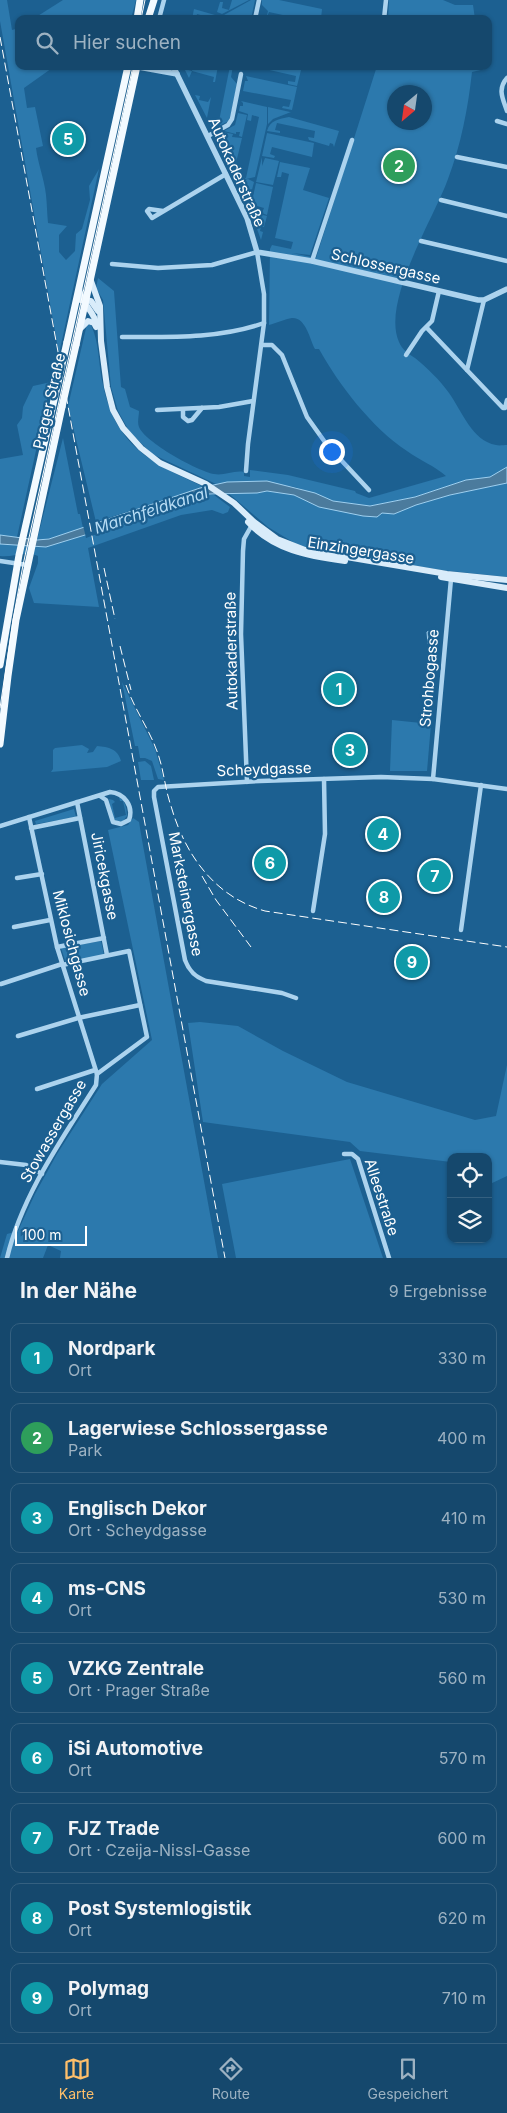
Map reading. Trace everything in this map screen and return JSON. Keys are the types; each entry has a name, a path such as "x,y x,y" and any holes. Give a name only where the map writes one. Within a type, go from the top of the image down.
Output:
{"main road":[{"path":"138,15 140,0"},
{"path":"149,15 154,0"},
{"name":"Prager Straße","path":"0,665 24,532 127,70"},
{"name":"Prager Straße","path":"0,744 8,676 27,565 85,300 91,281 134,70"},
{"name":"Einzingergasse","path":"91,281 100,306 101,341 106,388 113,410 123,428 141,448 160,463 215,489 229,500 268,540 286,549 328,559 507,588"},
{"name":"Einzingergasse","path":"80,282 79,292 94,314 101,341"},
{"path":"74,306 85,300 94,304 100,314"},
{"path":"79,332 82,325 88,321 94,323 97,328"},
{"name":"Einzingergasse","path":"252,524 276,539 305,550 447,574 507,580"}],"street":[{"path":"160,15 164,0"},
{"path":"256,15 259,0"},
{"path":"384,15 386,0"},
{"path":"153,70 177,74"},
{"name":"Autokaderstraße","path":"175,70 247,218 257,252 264,294 264,323 246,471"},
{"path":"208,136 228,125 232,118 241,74"},
{"path":"507,78 502,84 500,92 507,111"},
{"path":"497,121 507,124"},
{"path":"312,261 352,140"},
{"path":"457,157 507,167"},
{"path":"163,211 226,174"},
{"path":"442,200 507,216"},
{"path":"421,241 507,260"},
{"path":"112,264 158,268 212,265 257,252"},
{"name":"Schlossergasse","path":"257,252 312,261 484,300"},
{"path":"467,370 484,300 507,289"},
{"path":"406,355 422,331 432,321 439,291"},
{"path":"122,337 182,337 248,329 264,323"},
{"path":"427,328 503,408 505,408 507,400"},
{"path":"262,345 272,345 282,355 307,417 339,459 369,490"},
{"path":"156,410 183,410 254,401"},
{"path":"183,410 184,417 188,421 192,420 202,408"},
{"name":"Autokaderstraße","path":"247,782 242,634 243,551 244,539 252,524"},
{"path":"0,561 27,565"},
{"name":"Strohbogasse","path":"433,779 451,579"},
{"name":"Scheydgasse","path":"155,802 154,791 161,786 381,777 433,779 507,789"},
{"path":"314,911 325,834 324,780"},
{"path":"462,930 481,785"},
{"path":"0,826 112,792 123,797 130,810 128,820 121,824 113,822 106,800 100,796"},
{"name":"Jiricekgasse","path":"76,802 107,955"},
{"name":"Marksteinergasse","path":"155,802 185,960 191,971 197,977 206,981 282,992 296,998"},
{"name":"Miklosichgasse","path":"29,817 57,947 96,1072"},
{"path":"32,828 80,818"},
{"path":"17,878 42,874"},
{"path":"14,927 50,920"},
{"path":"57,947 104,938"},
{"path":"1,984 62,965 129,951 140,1005 78,1018 18,1036"},
{"name":"Stowassergasse","path":"6,1258 20,1218 42,1174 96,1084 96,1072 147,1037 140,1005"},
{"path":"37,1089 96,1072"},
{"name":"Alleestraße","path":"344,1154 352,1154 358,1159 389,1258"},
{"path":"0,1162 26,1165 42,1174"}],"shaded area":[{"path":"0,0 7,0 12,30 15,29 15,70 49,70 24,88 27,108 35,107 43,146 36,148 45,189 48,223 67,226 59,235 59,252 66,260 75,251 76,234 82,229 90,200 89,186 99,169 59,354 0,21"},
{"path":"63,0 136,0 132,15 39,15"},
{"path":"232,0 249,0 222,14 217,12 220,2 223,2 222,8 229,10"},
{"path":"251,0 255,0 252,15 224,15"},
{"path":"262,0 279,0 322,9 321,15 283,15 269,12 267,15 268,11 262,5"},
{"path":"389,0 443,0 455,5 473,5 474,15 388,15"},
{"path":"194,9 215,15 197,14 193,15"},
{"path":"185,70 192,71 189,78"},
{"path":"192,70 217,70 215,82 213,82 214,77"},
{"path":"229,70 232,70 231,77 237,84 230,118 227,122 212,129 208,119 212,119 211,124 218,126"},
{"path":"270,70 301,70 297,86 288,84 288,81 295,82 296,76"},
{"path":"376,70 481,70 472,72 466,113 457,153 441,196 403,283 397,305 395,325 402,347 442,383 474,432 488,442 497,445 507,445 507,467 490,477 466,480 415,497 370,506 333,501 295,487 251,481 216,484 152,454 129,431 118,411 111,387 103,300 96,288 98,278 114,291 121,387 125,389 130,407 139,411 138,425 143,433 172,455 196,468 214,474 244,472 244,476 250,477 250,470 288,475 355,491 369,498 446,476 394,441 369,418 346,391 319,349 315,349 301,321 292,318 269,325 270,249 272,245 291,249 293,242 275,238 289,174 282,172 281,177 277,177 280,162 310,168 303,190 329,198 310,255 292,253 316,258"},
{"path":"246,76 297,87 292,110 282,108 283,106 289,107 291,100 243,91 245,81 248,81"},
{"path":"195,95 200,96 199,100 208,102 211,97 207,118"},
{"path":"241,101 267,107 267,124 255,177 237,181 235,176 237,170 240,170 239,177 246,178 259,117 252,115 251,121 247,120 248,114 239,111 240,106 243,106"},
{"path":"268,107 291,112 273,119 268,124"},
{"path":"238,113 247,115 242,137 239,136 240,132 236,132 236,134 224,131 235,125"},
{"path":"289,117 339,131 334,147 330,143 329,146 309,140 308,137 314,138 315,131 277,123 275,130 280,131 280,133 267,131 273,122"},
{"path":"223,132 233,134 232,137 242,138 236,163 233,163 232,167 236,168 234,174 215,136"},
{"path":"267,133 314,143 312,157 272,147 270,154 275,156 274,158 262,156"},
{"path":"262,157 262,166 265,158 279,161 273,185 256,182"},
{"path":"248,179 254,182 248,205 238,182"},
{"path":"256,183 273,187 267,215 262,213 264,208 257,206 256,212 250,210"},
{"path":"251,212 267,216 264,227 261,227 260,231 263,232 261,240"},
{"path":"87,324 91,325 94,332 101,377 109,406 126,437 151,460 202,486 200,488 96,522 68,406"},
{"path":"51,382 17,537 0,535 0,459 23,455 17,425 22,418 23,407 33,386"},
{"path":"63,438 78,514 80,514 83,528 52,538 37,540"},
{"path":"507,483 507,577 441,570 301,547 268,527 227,492 257,493 267,491 294,495 319,507 394,514 450,495"},
{"path":"209,494 214,495 230,507 228,512 223,514 212,510 181,515 88,548 99,607 34,603 29,588 38,563 38,556 24,554 0,556 0,544 46,547 137,519"},
{"path":"122,682 155,749 164,780 158,779 152,761 140,758 138,746 135,746"},
{"path":"392,720 431,724 427,771 390,771"},
{"path":"82,745 89,749 87,753 93,752 97,746 109,748 118,754 121,761 107,767 51,772 53,769 53,750 55,748"},
{"path":"145,761 151,766 154,780 141,780 138,762"},
{"path":"119,797 123,800 127,816 123,821 118,822 112,818 109,799 115,802 112,804 115,818 126,815 123,801 120,801"},
{"path":"74,809 76,817 36,824 35,821"},
{"path":"133,818 139,822 218,1258 60,1258 61,1251 48,1245 43,1258 0,1258 7,1234 18,1231 35,1194 57,1154 102,1084 152,1040 108,830 128,825"},
{"path":"101,941 104,955 66,963 61,948"},
{"path":"200,1022 238,1026 283,1051 347,1082 475,1120 496,1116 507,1065 507,1176 492,1183 492,1153 447,1153 447,1162 360,1151 350,1142 203,1122 188,1023"},
{"path":"350,1159 383,1258 236,1258 222,1184"}],"water":[{"name":"Marchfeldkanal","path":"507,467 507,483 450,495 394,514 382,513 377,517 319,507 294,495 267,491 209,494 137,519 46,547 0,544 0,535 37,540 49,539 200,488 227,482 267,481 315,493 333,501 370,506 415,497 466,480 490,477"},
{"path":"434,629 436,631 436,643 430,645 428,644 427,632"}],"pier":[{"path":"94,520 97,534 86,538 83,525"}],"tram line":[{"path":"142,15 145,0"},
{"path":"0,708 23,565 132,70"}],"railway":[{"path":"0,37 225,1258"},
{"path":"104,568 115,619"},
{"path":"120,646 131,690"},
{"path":"126,685 158,754 169,800 185,841 204,872 231,896 265,911 507,947"},
{"path":"202,876 216,900 251,947"}],"place":[{"name":"VZKG Zentrale","path":"68,139"},
{"name":"Lagerwiese Schlossergasse","path":"399,166"},
{"name":"Nordpark","path":"339,689"},
{"name":"Englisch Dekor","path":"350,750"},
{"name":"ms-CNS","path":"383,834"},
{"name":"iSi Automotive","path":"270,863"},
{"name":"FJZ Trade","path":"435,876"},
{"name":"Post Systemlogistik","path":"384,897"},
{"name":"Polymag","path":"412,962"}]}
